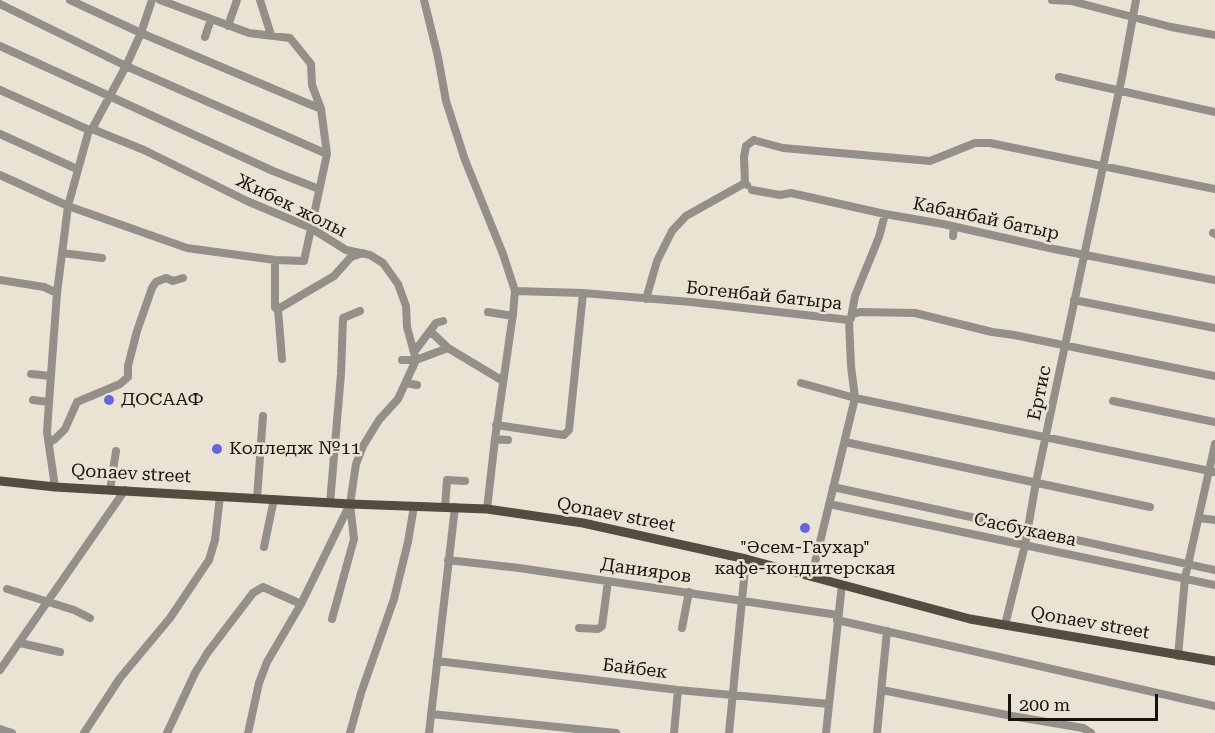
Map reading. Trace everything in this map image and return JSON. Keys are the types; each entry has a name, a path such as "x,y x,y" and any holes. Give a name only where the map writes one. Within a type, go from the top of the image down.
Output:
{"main road":[{"name":"Qonaev street","path":"0,481 55,487 330,503 488,509 583,524 746,559 970,619 1215,661"}],"street":[{"path":"70,0 141,33 321,109"},
{"path":"55,487 48,432 49,402 57,293 68,206 90,130 126,66 141,33 152,0"},
{"path":"0,175 68,206 187,248 275,260 304,261 327,154 321,109 312,86 311,64 290,38 249,33 160,0"},
{"path":"228,26 237,0"},
{"path":"260,0 271,35"},
{"path":"424,0 446,101 465,160 503,254 515,291 496,425 488,509"},
{"path":"1052,0 1071,1 1132,18 1215,35"},
{"name":"Ертис","path":"1005,625 1025,545 1136,0"},
{"path":"0,4 126,66 327,154"},
{"path":"205,37 211,19"},
{"path":"0,46 297,182 319,189"},
{"path":"1059,77 1215,112"},
{"name":"Жибек жолы","path":"0,90 90,130 144,150 247,201 312,228 346,250 370,255 383,263 398,284 406,306 407,327 415,356"},
{"path":"0,135 77,169"},
{"path":"646,299 657,261 672,231 686,216 749,187 744,157 746,146 755,141 783,148 930,161 975,143 990,143 1215,189"},
{"name":"Кабанбай батыр","path":"749,187 780,195 791,193 1215,280"},
{"path":"812,575 855,398 851,366 850,319 855,296 879,237 885,214"},
{"path":"953,236 954,227"},
{"path":"62,253 102,258"},
{"path":"278,309 334,276 351,257 364,253"},
{"path":"275,260 275,308 278,309 282,359"},
{"path":"50,442 65,429 77,402 120,384 128,377 128,366 137,331 152,288 156,282 183,278"},
{"path":"0,280 44,288 57,293"},
{"name":"Богенбай батыра","path":"515,291 646,299 850,319 853,314 860,312 915,313 992,332 1215,376"},
{"path":"496,425 564,435 569,430 583,294"},
{"path":"1074,300 1114,305 1215,328"},
{"path":"330,503 341,374 343,318 360,311"},
{"path":"488,312 513,316"},
{"path":"332,619 354,539 350,504 356,464 363,446 385,412 398,399 415,356 430,331 436,323 443,321"},
{"path":"430,331 448,348 503,381"},
{"path":"402,360 448,348"},
{"path":"31,374 51,376"},
{"path":"406,382 417,385"},
{"path":"801,383 855,398 1212,471"},
{"path":"33,400 49,402"},
{"path":"1113,401 1215,422"},
{"path":"257,498 263,416"},
{"path":"495,439 508,440"},
{"path":"845,442 1150,507"},
{"path":"1178,656 1185,578 1212,471 1215,444"},
{"path":"110,490 116,451"},
{"path":"429,733 448,560 450,507 447,480 465,482"},
{"name":"Сасбукаева","path":"833,487 1215,570"},
{"path":"0,670 125,490"},
{"path":"84,733 120,678 170,618 209,560 215,540 220,495"},
{"path":"264,547 274,499"},
{"path":"248,733 259,683 267,662 301,604 350,504"},
{"name":"Сасбукаева","path":"829,504 1215,585"},
{"path":"351,733 361,693 394,599 414,506"},
{"path":"1199,518 1215,520"},
{"path":"729,733 746,559"},
{"name":"Данияров","path":"448,560 519,567 742,600 837,617 887,631 1215,706"},
{"path":"579,628 598,629 602,626 608,581"},
{"path":"829,732 829,704 842,584"},
{"path":"167,733 207,652 253,593 263,587 301,604"},
{"path":"7,589 74,610 90,618"},
{"path":"682,628 688,592"},
{"path":"877,733 887,631"},
{"path":"20,643 60,652"},
{"name":"Байбек","path":"437,661 678,690 829,704"},
{"path":"674,733 678,690"},
{"path":"882,690 1083,728 1091,733"},
{"path":"431,714 616,733"},
{"path":"0,729 12,733"}],"place":[{"name":"ДОСААФ","path":"109,400"},
{"name":"Колледж №11","path":"217,449"},
{"name":"\"Әсем-Гаухар\" кафе-кондитерская","path":"805,528"}]}
